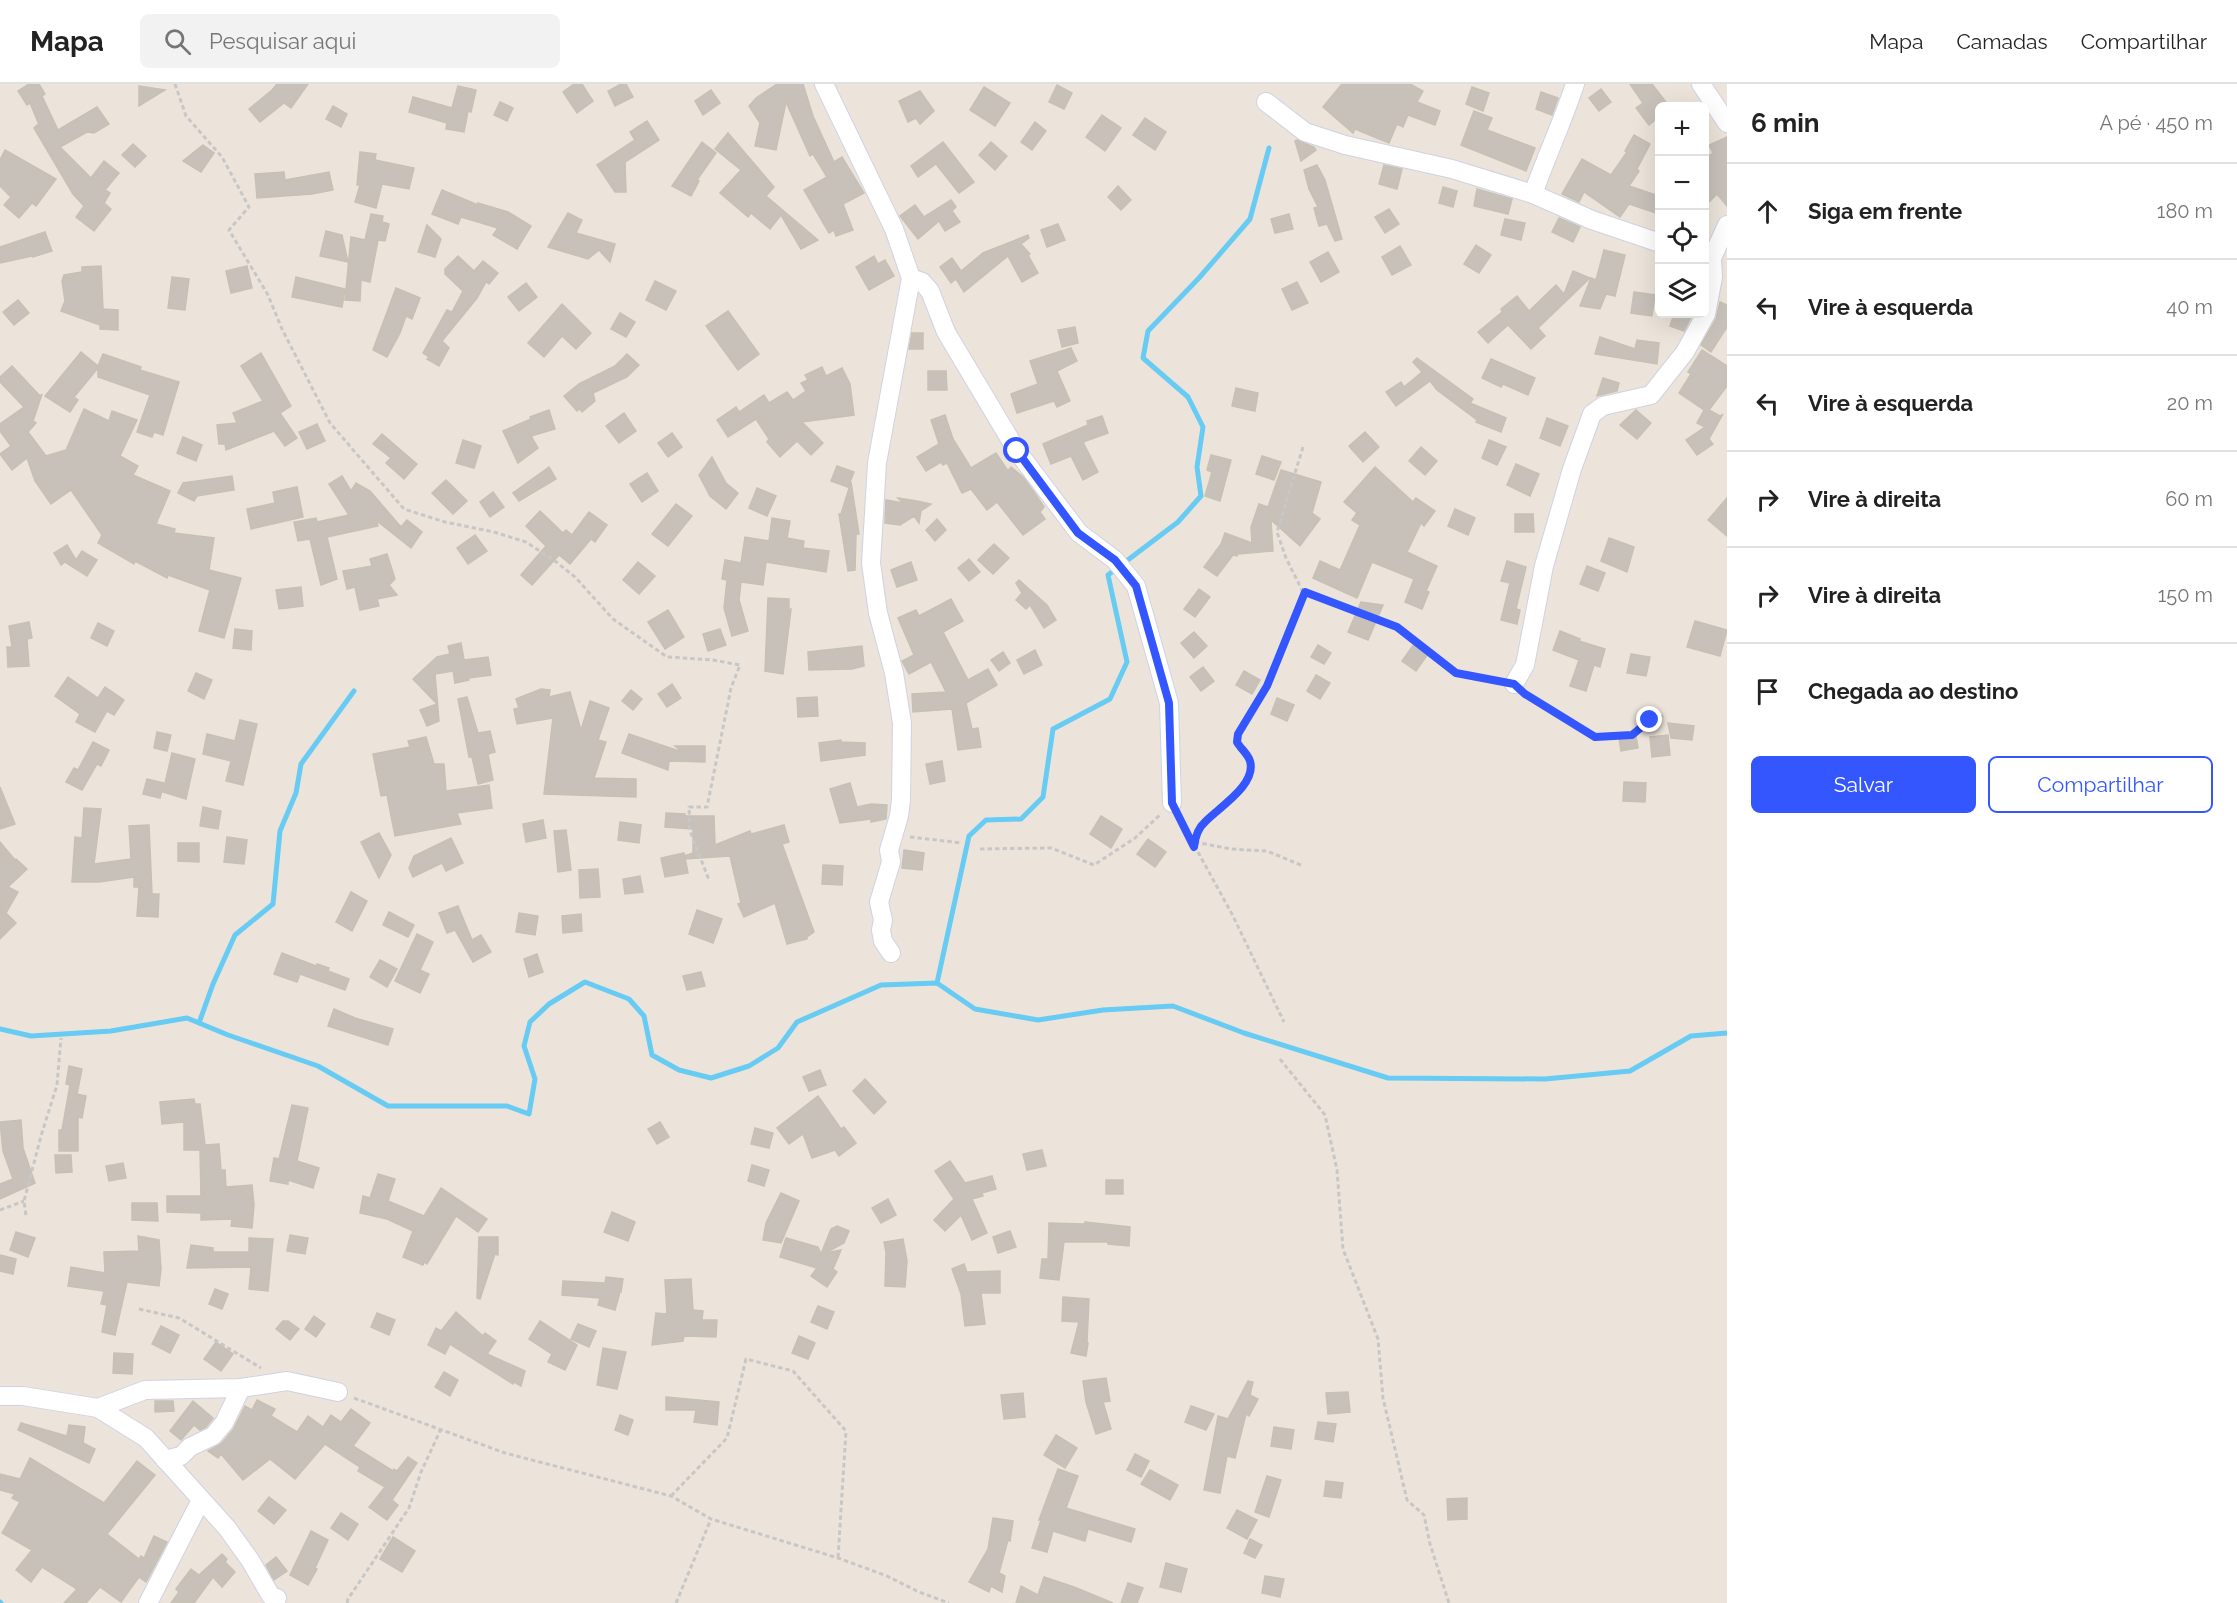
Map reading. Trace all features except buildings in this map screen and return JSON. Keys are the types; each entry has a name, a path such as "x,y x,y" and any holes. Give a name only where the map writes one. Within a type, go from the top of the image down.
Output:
{"street":[{"path":"824,84 894,229 911,278 877,463 871,563 878,613 894,673 902,723 899,816 889,850 891,862 879,902 883,920 881,930 883,941 891,953"},
{"path":"1533,194 1575,84"},
{"path":"1701,84 1727,123"},
{"path":"1266,102 1305,132 1345,145 1452,169 1533,194 1592,220 1655,242"},
{"path":"1514,684 1525,665 1544,566 1572,470 1593,414 1603,406 1644,398 1657,388 1685,351 1706,314 1714,258 1727,225"},
{"path":"911,278 922,282 930,291 946,332 1017,451 1078,533 1115,560 1136,586 1169,703 1172,803"},
{"path":"98,1408 145,1390 242,1388 287,1381 338,1392"},
{"path":"165,1460 182,1456 190,1447 213,1436 224,1423 242,1388"},
{"path":"0,1396 23,1396 98,1408 146,1438 227,1528 250,1560 271,1596 277,1598"},
{"path":"148,1603 201,1500"}],"path":[{"path":"175,84 186,116 222,157 249,207 229,230 268,295 282,329 330,423 404,508 445,522 494,532 526,542 575,577 613,620 667,657 713,660 740,665 731,688 708,807 689,807 690,831 709,880"},
{"path":"1303,447 1277,532 1286,558 1300,587 1305,592 1397,627 1456,673 1514,684 1531,698 1599,738 1632,735 1645,723 1666,715"},
{"path":"1194,847 1194,842 1204,822 1238,793 1251,769 1250,759 1237,742 1238,734 1267,686 1305,592"},
{"path":"980,849 1051,848 1094,866 1135,838 1172,803 1233,915 1284,1022"},
{"path":"892,836 962,843"},
{"path":"1194,842 1231,849 1267,851 1304,866"},
{"path":"26,1215 24,1201 40,1136 57,1085 61,1038"},
{"path":"1280,1059 1325,1116 1337,1170 1343,1249 1378,1338 1383,1398 1407,1500 1424,1515 1430,1544 1449,1603"},
{"path":"0,1210 24,1201"},
{"path":"140,1309 179,1318 252,1361 279,1382"},
{"path":"671,1496 727,1438 746,1359 793,1371 846,1431 838,1558"},
{"path":"338,1392 505,1454 671,1496 711,1519 838,1558 949,1603"},
{"path":"347,1603 378,1552 409,1508 421,1472 441,1429"},
{"path":"676,1603 711,1519"}],"waterway":[{"path":"937,983 969,836 986,820 1021,819 1043,797 1053,729 1110,699 1127,662 1108,575 1178,522 1201,496 1197,467 1203,427 1188,397 1143,358 1148,331 1199,278 1250,219 1269,148"},
{"path":"199,1023 213,984 235,935 273,904 280,831 296,793 301,764 354,691"},
{"path":"0,1029 31,1036 111,1031 187,1018 228,1035 318,1066 388,1106 507,1106 529,1114 535,1079 524,1046 530,1022 549,1004 585,982 629,999 644,1016 652,1055 679,1070 711,1078 749,1066 778,1048 797,1022 881,985 937,983 975,1009 1038,1020 1103,1010 1173,1006 1244,1033 1388,1078 1545,1079 1630,1071 1691,1036 1727,1033"}],"route":[{"path":"1017,451 1078,533 1115,560 1136,586 1169,703 1172,803 1194,847 1194,842 1204,822 1238,793 1251,769 1250,759 1237,742 1238,734 1267,686 1305,592 1397,627 1456,673 1514,684 1525,694 1595,737 1632,735 1650,720"}]}
